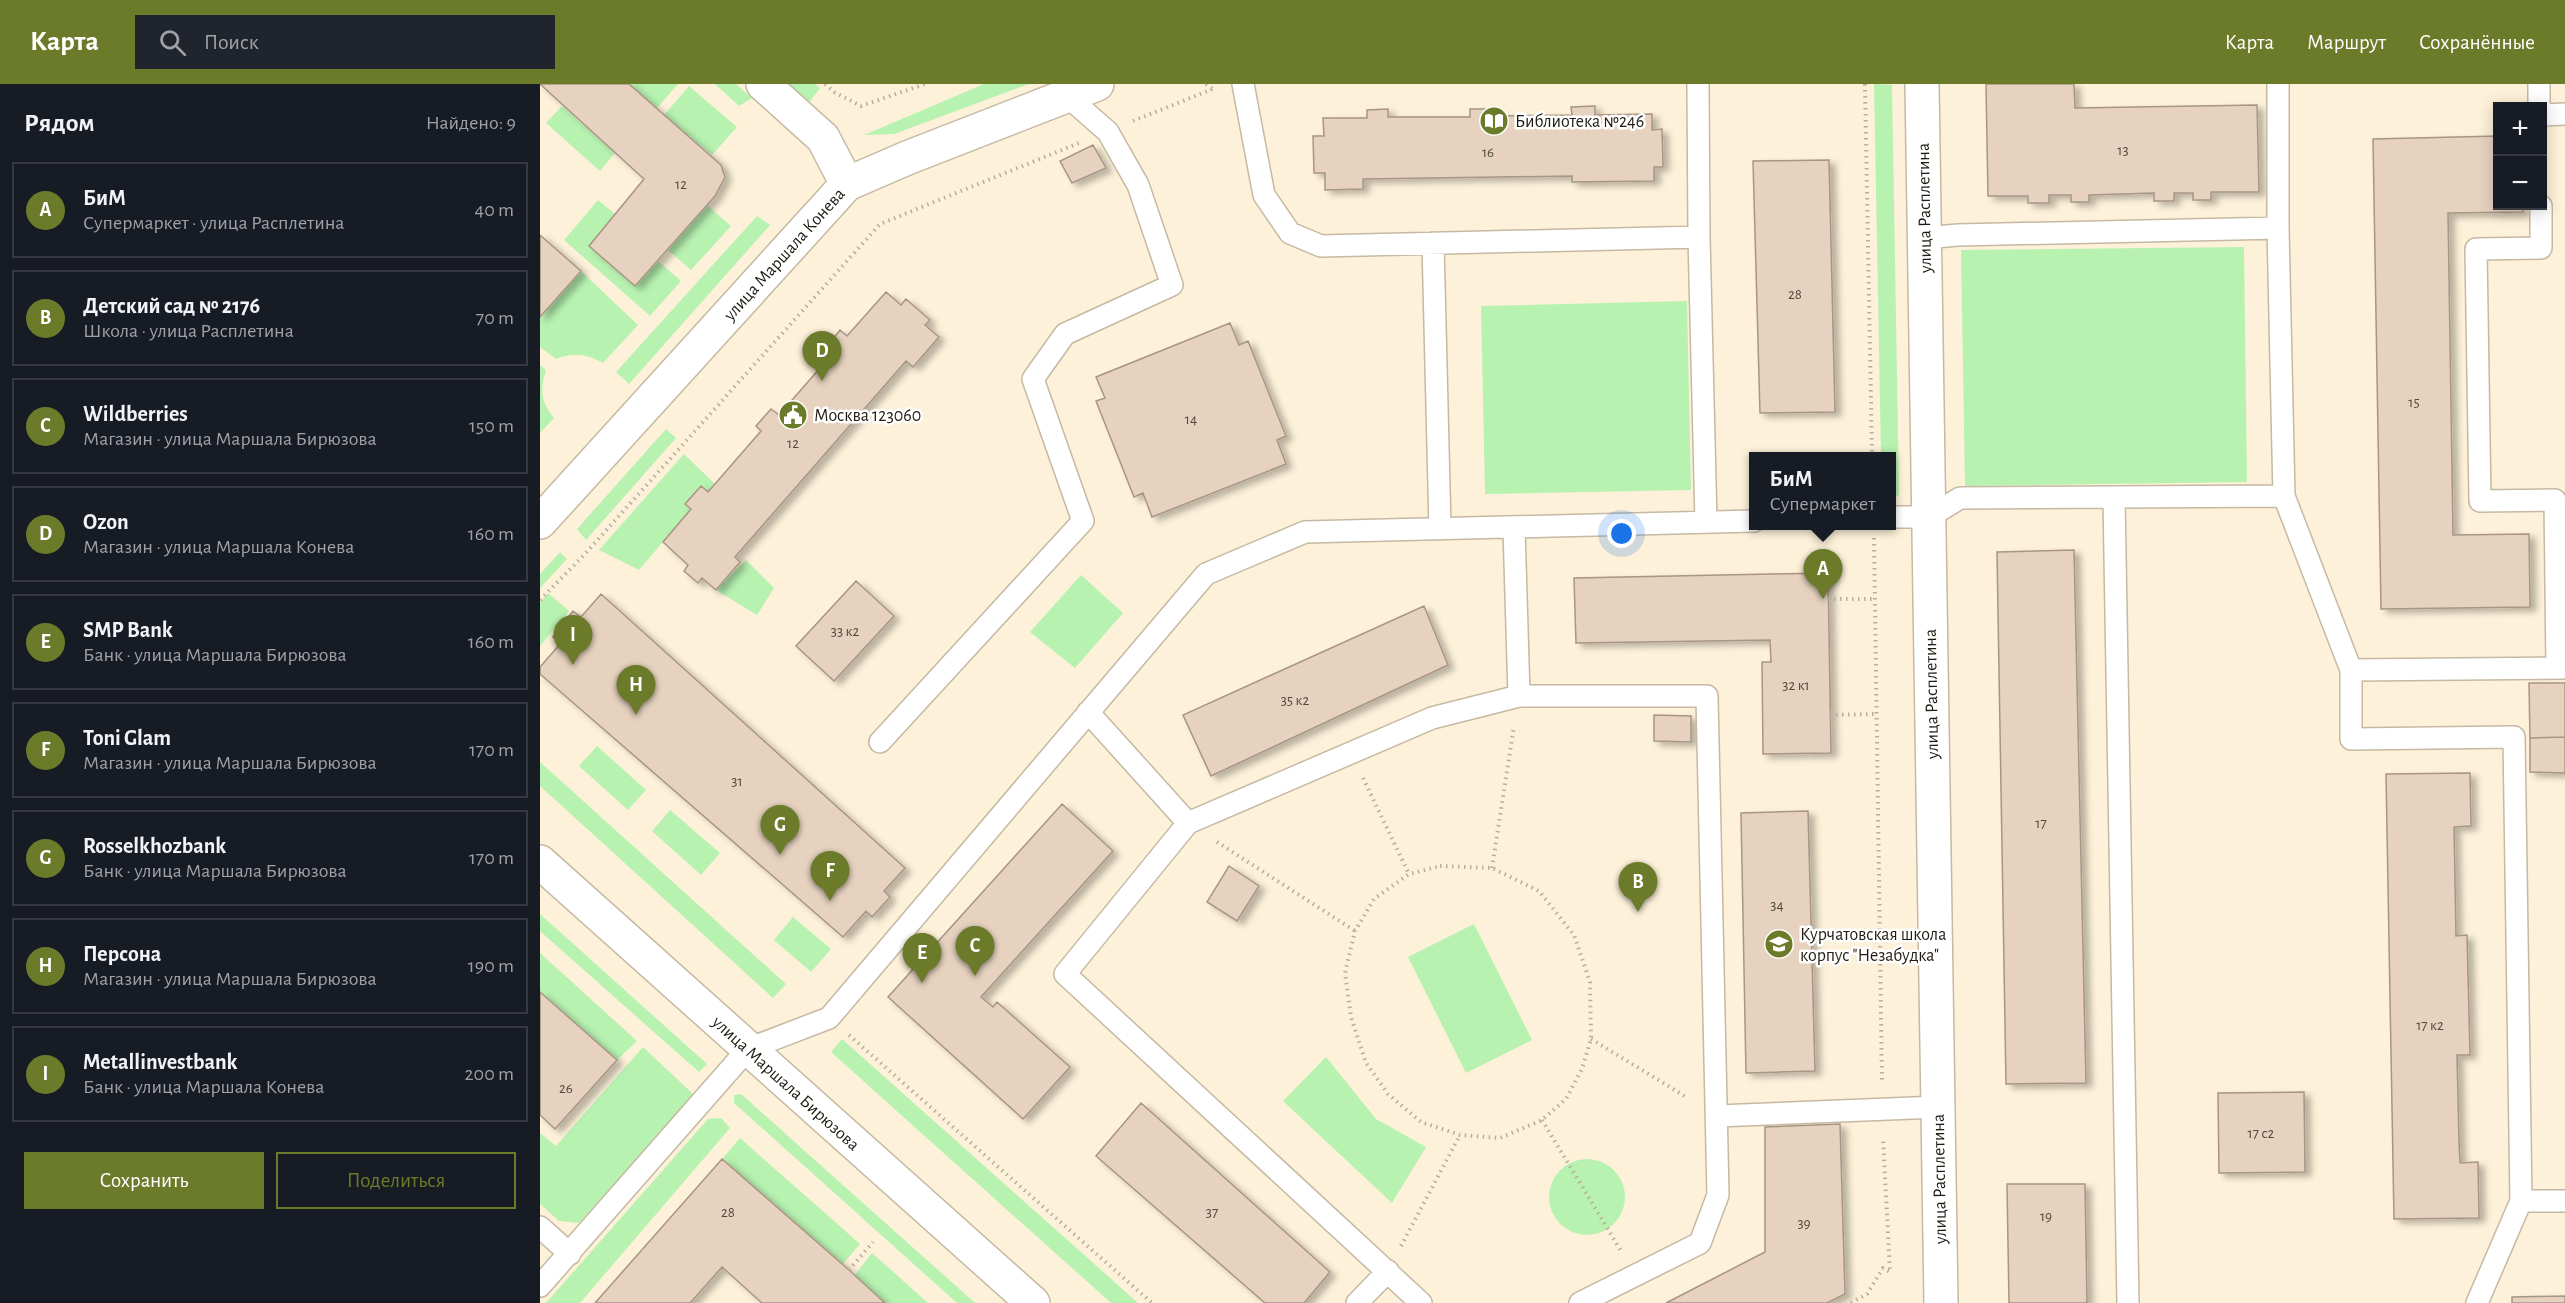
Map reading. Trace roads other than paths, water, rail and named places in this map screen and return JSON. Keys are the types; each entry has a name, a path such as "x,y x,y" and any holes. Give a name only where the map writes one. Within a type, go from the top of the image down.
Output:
{"street":[{"path":"763,84 823,138 847,184"},
{"name":"улица Маршала Конева","path":"540,522 847,184 907,158 1097,84"},
{"name":"улица Расплетина","path":"1922,84 1941,1303"},
{"name":"улица Маршала Бирюзова","path":"540,862 1033,1303"}],"lane":[{"path":"1243,84 1264,195 1290,233 1321,246 1699,237"},
{"path":"1698,84 1706,522"},
{"path":"2278,84 2278,228 2284,496 2350,670 2351,740 2514,737 2521,1201 2477,1303"},
{"path":"2539,84 2539,102"},
{"path":"880,742 1083,521 1033,379 1065,334 1172,285 1138,185 1108,132 1067,96"},
{"path":"2547,115 2565,114"},
{"path":"2350,670 2561,668 2555,500 2480,501 2476,249 2541,248 2541,210"},
{"path":"1924,237 2278,228"},
{"path":"1433,243 1440,529"},
{"path":"1896,517 1929,517 1960,498 2284,496"},
{"path":"2114,498 2128,1303"},
{"path":"540,1286 748,1049 829,1018 1206,574 1305,532 1749,520"},
{"path":"1514,528 1519,696"},
{"path":"1421,1303 1065,975 1188,823 1432,718 1519,696 1707,696 1718,1196 1700,1243 1580,1303"},
{"path":"1088,712 1188,823"},
{"path":"1717,1116 1938,1107"},
{"path":"2521,1201 2565,1201"},
{"path":"540,1227 570,1254"},
{"path":"1357,1303 1388,1271"}],"place":[{"name":"Библиотека №246","path":"1494,121"},
{"name":"Ozon","path":"822,381"},
{"name":"Москва 123060","path":"793,415"},
{"name":"БиМ","path":"1823,599"},
{"name":"Metallinvestbank","path":"573,665"},
{"name":"Персона","path":"636,715"},
{"name":"Rosselkhozbank","path":"780,855"},
{"name":"Toni Glam","path":"830,901"},
{"name":"Детский сад № 2176","path":"1638,912"},
{"name":"Курчатовская школа корпус \"Незабудка\"","path":"1779,944"},
{"name":"Wildberries","path":"975,976"},
{"name":"SMP Bank","path":"922,983"}]}
